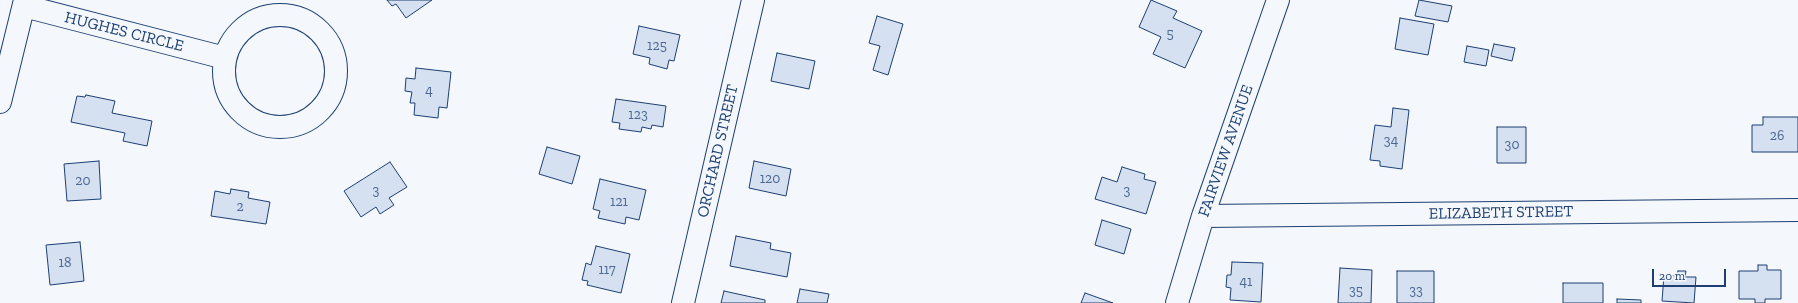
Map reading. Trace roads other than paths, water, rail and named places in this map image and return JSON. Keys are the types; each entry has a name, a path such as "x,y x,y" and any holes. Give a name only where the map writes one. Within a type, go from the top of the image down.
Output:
{"street":[{"name":"ORCHARD STREET","path":"683,303 753,0"},
{"name":"FAIRVIEW AVENUE","path":"1177,303 1203,216 1278,0"},
{"name":"HUGHES CIRCLE","path":"24,3 225,58"},
{"path":"0,102 24,3"},
{"path":"282,14 301,19 318,29 330,44 336,63 335,82 329,99 318,113 303,122 286,127 268,126 251,119 238,108 228,93 224,76 225,58 232,40 246,26 263,17 282,14"},
{"name":"ELIZABETH STREET","path":"1203,216 1798,210"}]}
